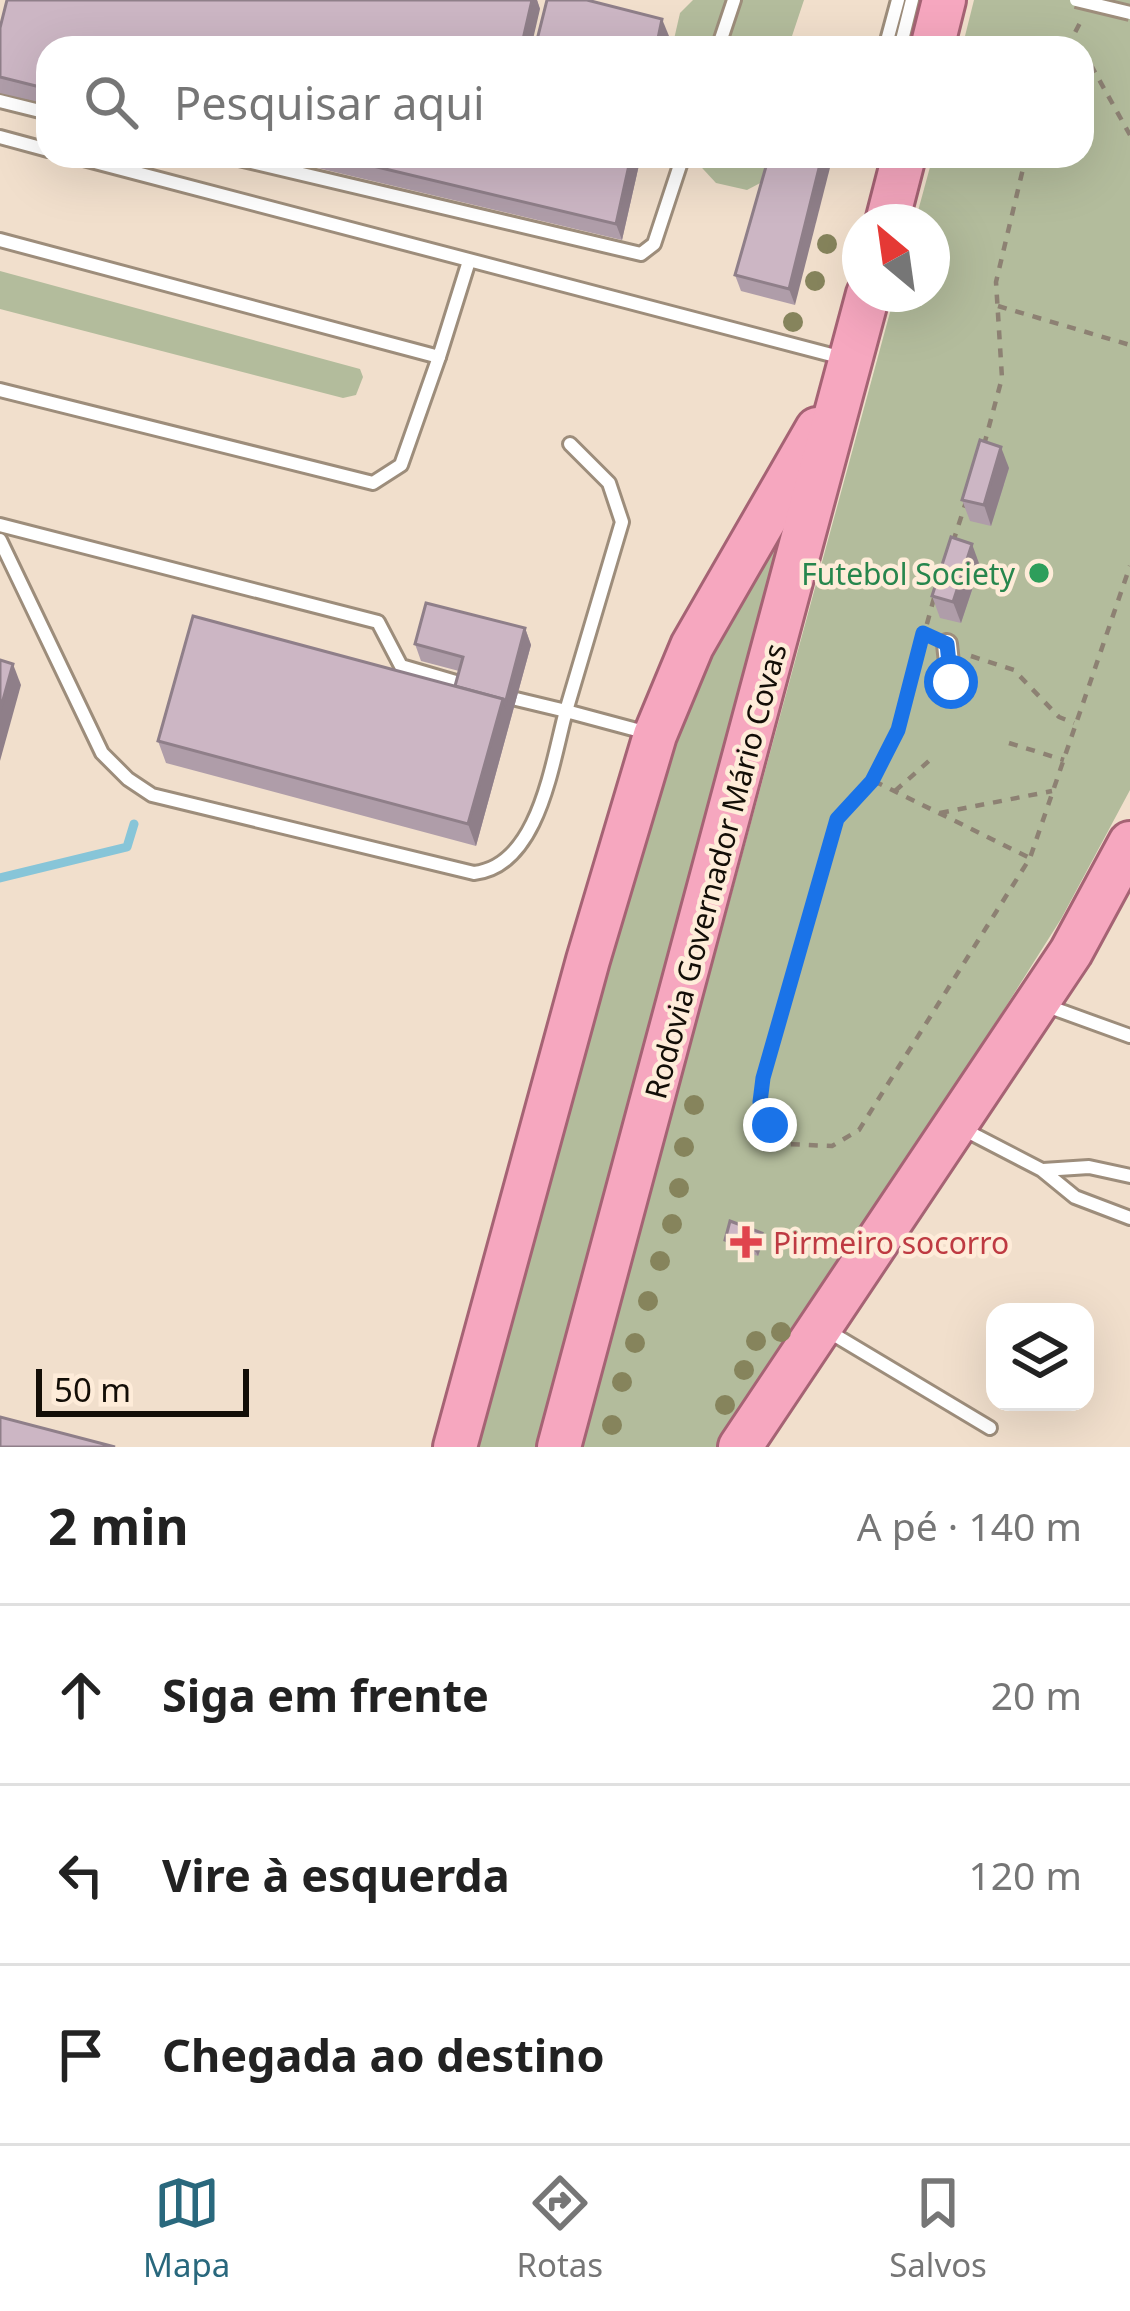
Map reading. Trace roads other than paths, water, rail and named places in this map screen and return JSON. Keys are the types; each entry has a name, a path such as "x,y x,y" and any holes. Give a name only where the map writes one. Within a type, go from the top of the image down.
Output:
{"highway":[{"path":"935,36 944,0"},
{"path":"892,204 901,168"},
{"name":"Rodovia Governador Mário Covas","path":"560,1447 863,312"},
{"path":"455,1447 588,960 655,735 692,646 848,371"},
{"path":"752,1435 1072,952 1130,843"}],"street":[{"path":"947,644 951,682"}],"lane":[{"path":"722,36 734,0"},
{"path":"888,36 898,0"},
{"path":"903,36 912,0"},
{"path":"1076,0 1130,13"},
{"path":"0,101 36,110"},
{"path":"0,136 36,146"},
{"path":"117,168 469,261 848,371"},
{"path":"277,168 641,254 654,244 679,168"},
{"path":"0,240 440,357"},
{"path":"0,390 373,483 401,465 469,261"},
{"path":"0,540 102,753 128,779 152,795 485,872 506,860 529,833 622,522 609,483 570,444"},
{"path":"0,525 378,622 401,666 466,685"},
{"path":"516,699 655,735"},
{"path":"1038,1004 1130,1036"},
{"path":"958,1127 1042,1170 1075,1197 1130,1218"},
{"path":"1042,1170 1089,1167 1130,1176"},
{"path":"822,1327 990,1428"}],"waterway":[{"path":"0,878 127,847 134,824"}],"place":[{"name":"Futebol Society","path":"1039,573"},
{"name":"Pirmeiro socorro","path":"746,1242"}]}
